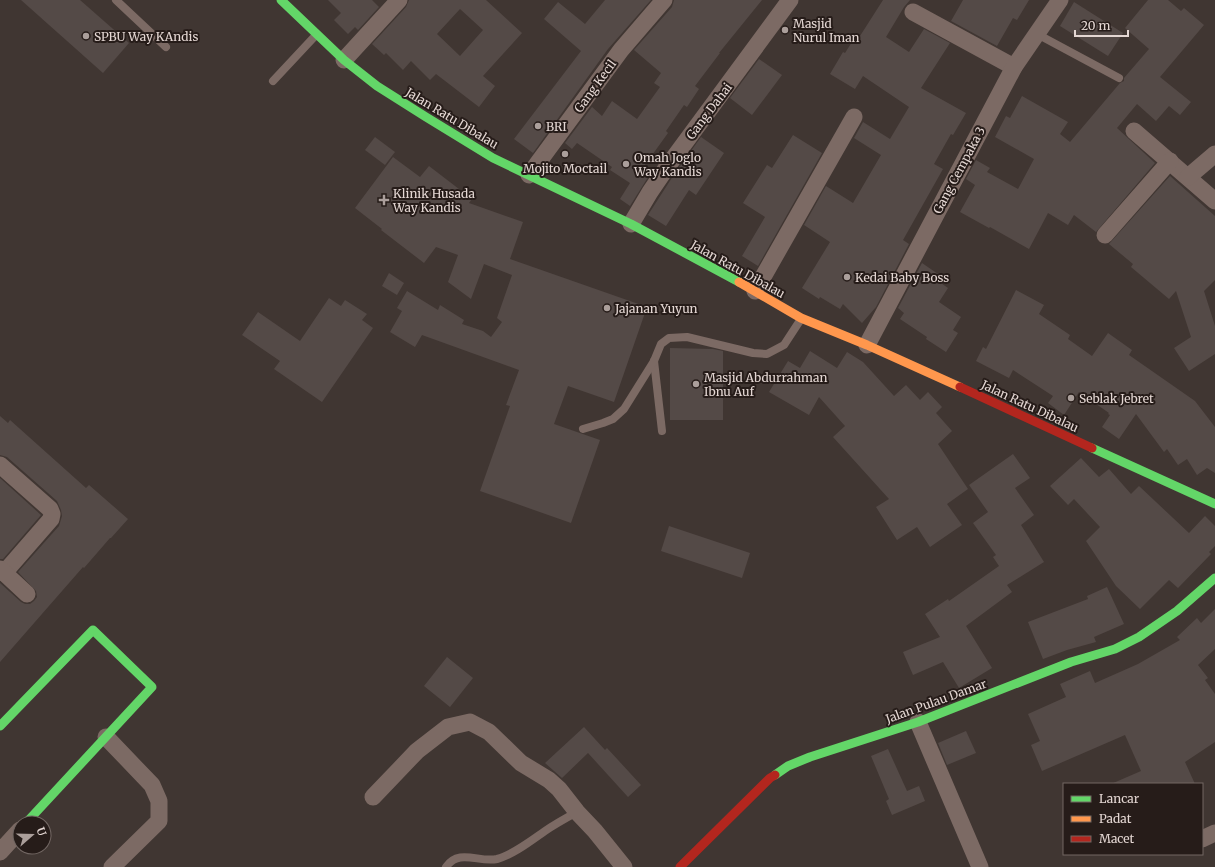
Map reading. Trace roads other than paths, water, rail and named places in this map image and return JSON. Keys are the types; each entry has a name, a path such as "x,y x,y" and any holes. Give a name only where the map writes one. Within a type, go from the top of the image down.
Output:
{"main road":[{"name":"Jalan Ratu Dibalau","path":"281,0 344,60 377,86 426,118 493,158 631,224 801,318 867,345 1215,504"},
{"name":"Jalan Pulau Damar","path":"680,867 770,778 788,766 810,757 918,722 1071,662 1115,648 1139,637 1177,611 1215,578"},
{"path":"0,726 93,630 152,687 33,815"}],"street":[{"path":"344,60 399,0"},
{"name":"Gang Kecil","path":"529,175 621,50 664,0"},
{"name":"Gang Dahai","path":"631,224 667,167 790,0"},
{"name":"Gang Cempaka 3","path":"867,345 1014,67 1060,0"},
{"path":"913,12 1014,67"},
{"path":"754,291 854,117"},
{"path":"1134,131 1215,201"},
{"path":"1188,177 1215,154"},
{"path":"1105,235 1170,161"},
{"path":"0,465 50,509 52,514 51,519 2,571 27,594"},
{"path":"373,797 417,751 448,727 470,722 489,732 521,763 549,780 559,789 624,867"},
{"path":"918,722 980,867"},
{"path":"106,737 152,785 159,801 159,821 112,867"},
{"path":"1203,839 1215,833"},
{"path":"0,852 12,839"}],"lane":[{"path":"116,0 166,47"},
{"path":"273,81 317,34"},
{"path":"1037,34 1119,78"},
{"path":"583,429 613,419 624,409 654,361 661,344 669,338 687,337 754,353 767,354 784,345 801,318"},
{"path":"654,361 662,431"},
{"path":"446,867 453,859 460,857 497,859 521,848 577,812"}],"place":[{"name":"Masjid Nurul Iman","path":"785,30"},
{"name":"SPBU Way KAndis","path":"86,36"},
{"name":"BRI","path":"538,126"},
{"name":"Mojito Moctail","path":"565,154"},
{"name":"Omah Joglo Way Kandis","path":"626,164"},
{"name":"Klinik Husada Way Kandis","path":"384,200"},
{"name":"Kedai Baby Boss","path":"847,277"},
{"name":"Jajanan Yuyun","path":"607,308"},
{"name":"Masjid Abdurrahman Ibnu Auf","path":"696,384"},
{"name":"Seblak Jebret","path":"1071,398"}]}
